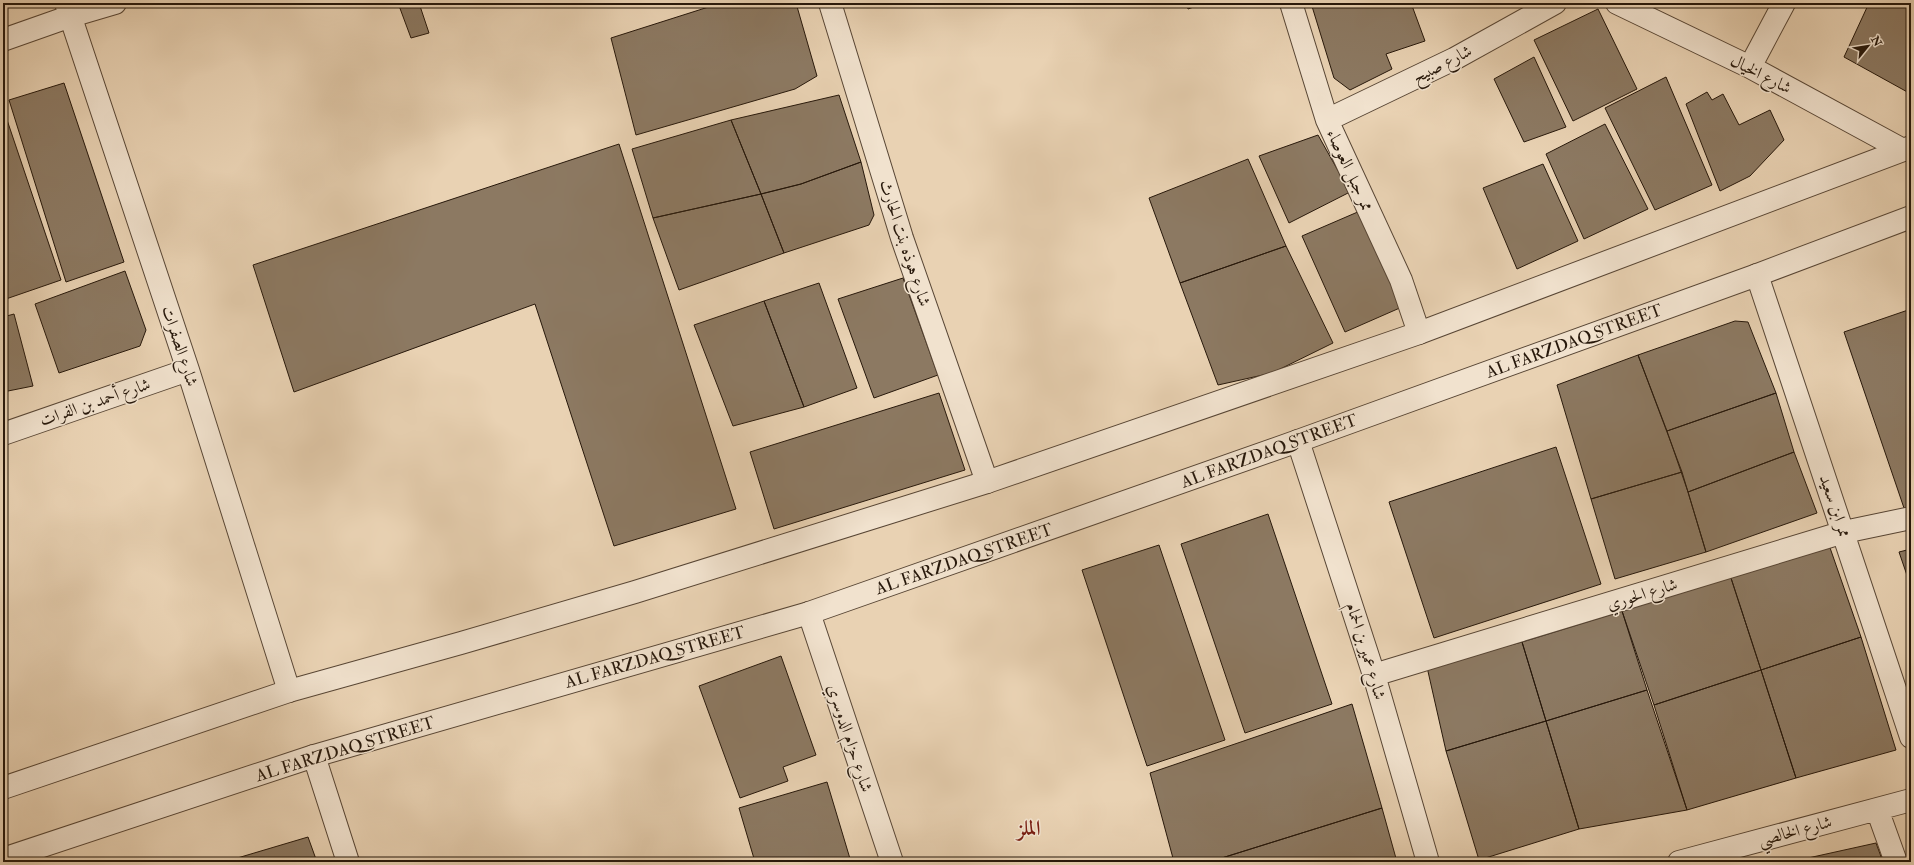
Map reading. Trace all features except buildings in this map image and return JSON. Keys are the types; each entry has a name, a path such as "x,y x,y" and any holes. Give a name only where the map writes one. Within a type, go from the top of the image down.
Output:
{"street":[{"path":"3,40 69,9 115,3"},
{"name":"شارع هوذه بنت الحارث","path":"830,3 902,238 987,482"},
{"name":"ممر جبل العوصاء","path":"1291,3 1327,120 1401,280 1419,333"},
{"name":"شارع صبيح","path":"1327,120 1454,59 1555,3"},
{"name":"شارع الخيال","path":"1617,3 1750,67 1907,148"},
{"path":"1750,67 1784,3"},
{"name":"شارع الصفرات","path":"69,9 188,370 289,691"},
{"path":"3,788 289,691 635,592 987,482 1419,333 1907,148"},
{"name":"AL FARZDAQ STREET","path":"3,859 314,756 809,613 1298,441 1758,275 1911,217"},
{"name":"ممر ابن سعيد","path":"1758,275 1911,737"},
{"name":"شارع أحمد بن الفرات","path":"3,434 188,370"},
{"name":"شارع عمير بن الحمام","path":"1298,441 1374,675 1428,862"},
{"name":"شارع الحوري","path":"1374,675 1844,532 1911,518"},
{"name":"شارع حزام الدوسري","path":"809,613 892,862"},
{"path":"314,756 348,862"},
{"name":"شارع الخالصي","path":"1679,862 1911,800"},
{"path":"1877,809 1896,862"}],"district":[{"name":"الملز","path":"1029,828"}]}
